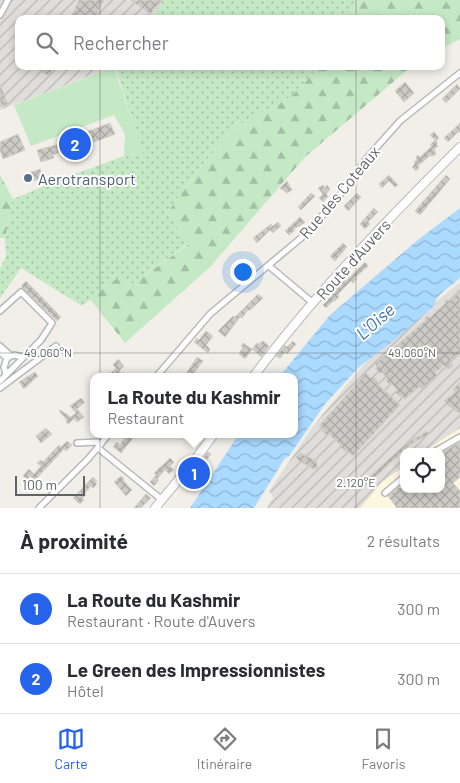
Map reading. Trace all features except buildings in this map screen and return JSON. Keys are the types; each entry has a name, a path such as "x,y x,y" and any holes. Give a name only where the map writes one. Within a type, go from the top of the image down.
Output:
{"main road":[{"name":"Route d'Auvers","path":"256,373 287,333 379,229 460,147"},
{"path":"155,508 211,438"}],"street":[{"path":"0,15 8,0"},
{"name":"Rue des Coteaux","path":"159,373 210,314 301,238 334,202 400,121 460,73"},
{"path":"269,266 313,303"},
{"path":"0,311 20,292 52,323 41,340 0,381"},
{"path":"0,346 9,357"},
{"path":"0,388 56,346"},
{"path":"0,352 9,357"},
{"path":"6,374 4,367 9,357 14,355 23,357"},
{"path":"441,448 460,437"},
{"path":"39,508 106,438"},
{"path":"77,444 97,442 99,446 161,499"},
{"path":"385,494 400,481"}],"shaded area":[{"path":"0,0 163,0 153,15 15,15 15,70 105,70 0,110"},
{"path":"460,282 460,428 429,448 400,448 400,469 382,482 360,508 267,508 273,497 269,491 314,425 369,358"},
{"path":"460,428 460,508 360,508 382,482 400,469 400,493 445,493 445,448 429,448"}],"green space":[{"path":"163,0 361,0 348,15 153,15"},
{"path":"361,0 460,0 460,39 445,47 445,15 348,15"},
{"path":"106,70 115,70 144,155 124,156 125,134 114,115 31,146 14,105"},
{"path":"116,70 316,70 289,98 248,119 237,127 209,157 167,213 189,243 131,285 123,275 82,306 21,268 0,298 0,269 6,256 5,238 13,199 124,156 143,154"},
{"path":"316,70 407,70 305,157 210,267 125,343 90,299 123,274 131,285 189,244 167,213 209,158 237,127 248,119 289,98"},
{"path":"0,175 13,199 5,238 0,238"}],"water":[{"name":"L'Oise","path":"460,208 460,277 457,281 441,293 434,306 392,342 360,366 325,404 289,456 285,458 254,508 190,508 236,438 298,438 298,373 282,373 330,315 419,239"}],"place":[{"name":"Le Green des Impressionnistes","path":"75,144"},
{"name":"Aerotransport","path":"28,178"},
{"name":"La Route du Kashmir","path":"194,473"}]}
